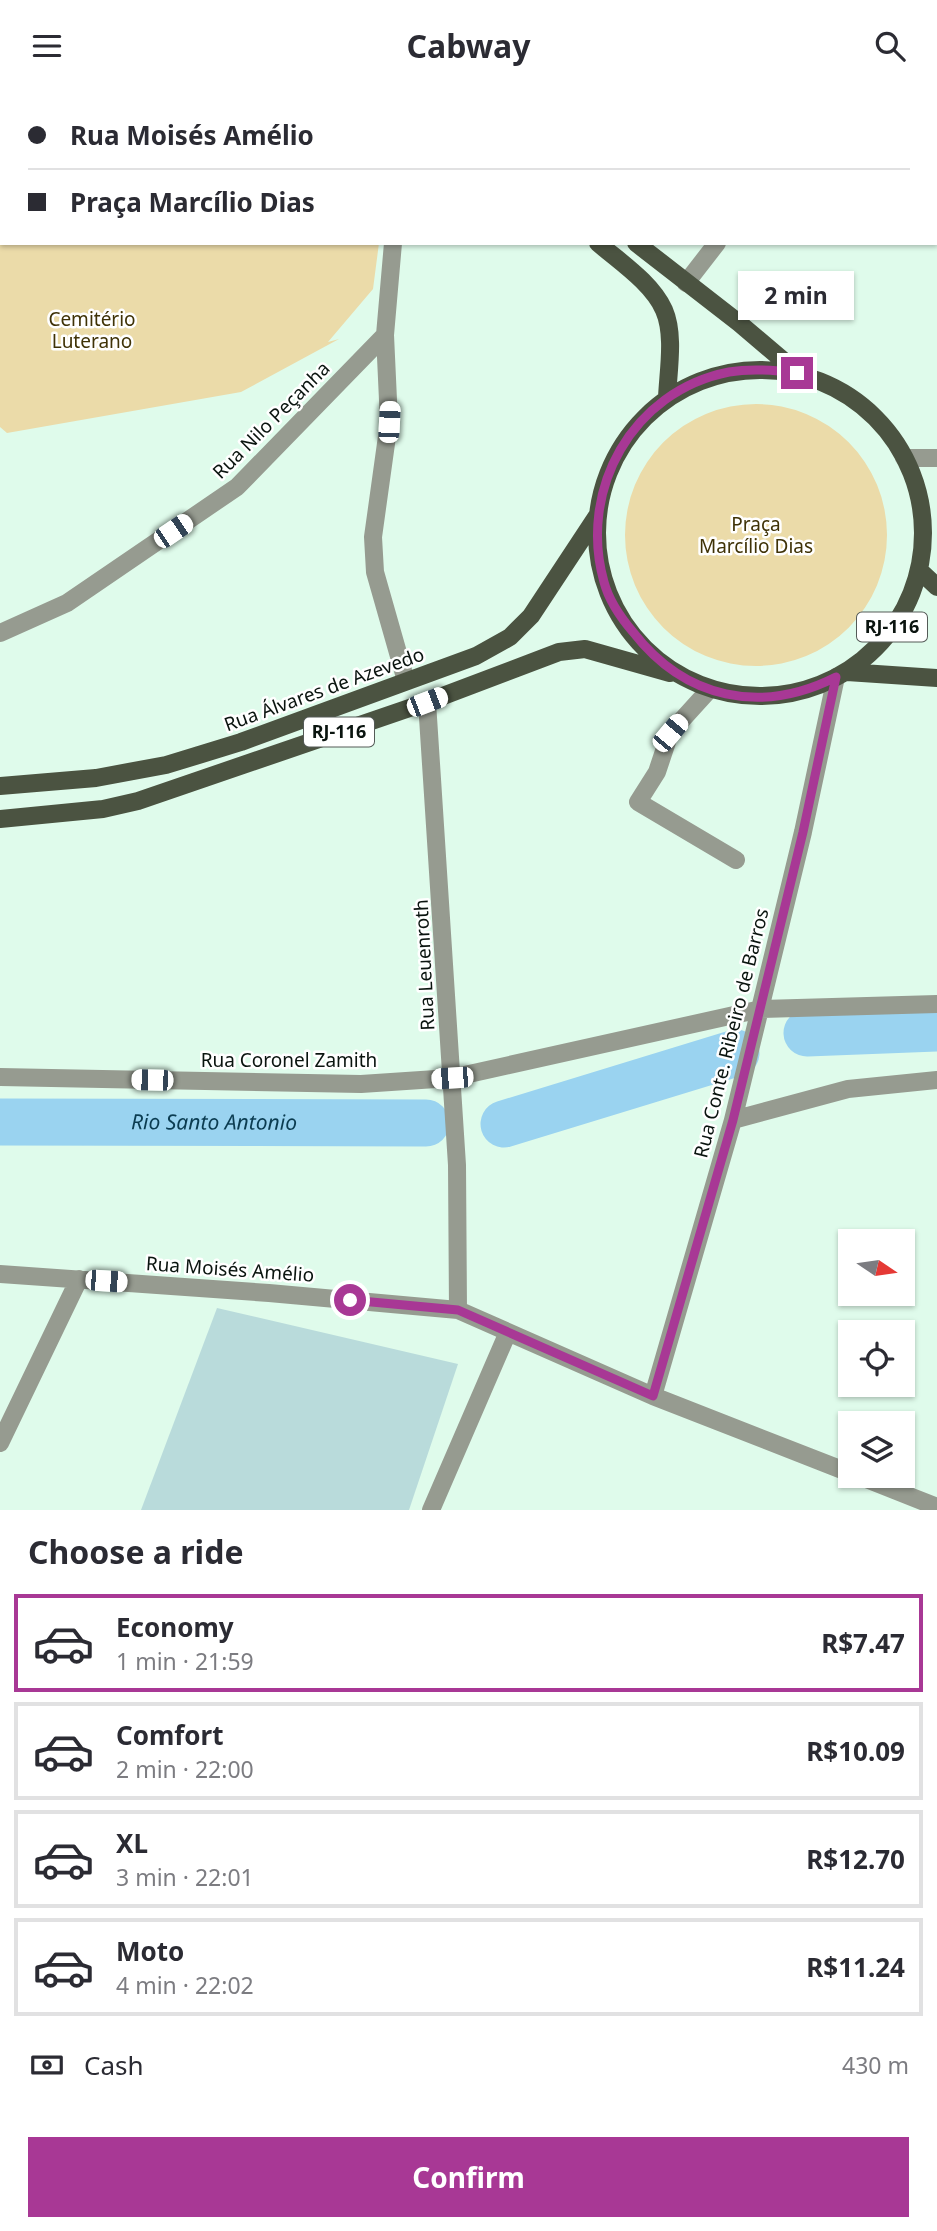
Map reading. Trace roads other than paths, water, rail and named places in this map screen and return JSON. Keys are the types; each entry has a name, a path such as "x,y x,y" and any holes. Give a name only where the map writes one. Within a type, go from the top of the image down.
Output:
{"main road":[{"path":"600,245 631,272 664,309 669,353 667,398"},
{"path":"638,245 739,323 797,373"},
{"name":"RJ-116","path":"0,819 103,809 138,800 427,702 520,664 559,652 585,649 673,674 709,690 736,696 775,697 815,688 842,675 880,645 904,610 919,570 923,532 918,493 904,458 885,428 860,404 830,385 797,373 763,369 729,372 697,382 667,398 640,421 624,442 601,490 597,516 599,562 604,585 619,615 673,674"},
{"name":"Rua Álvares de Azevedo","path":"0,786 96,778 166,765 241,742 476,656 510,637 531,616 597,516"},
{"name":"RJ-116","path":"919,570 937,587"},
{"name":"RJ-116","path":"842,675 937,678"}],"street":[{"path":"392,245 385,335 391,397 373,537 375,572 406,681"},
{"path":"686,283 715,245"},
{"name":"Rua Nilo Peçanha","path":"0,633 66,603 237,487 385,335"},
{"path":"904,458 937,458"},
{"name":"Rua Conte. Ribeiro de Barros","path":"653,1396 733,1120 842,675"},
{"path":"709,690 670,733 657,772 638,802 736,860"},
{"name":"Rua Leuenroth","path":"427,702 457,1165 458,1310"},
{"name":"Rua Coronel Zamith","path":"0,1077 361,1084 452,1078 761,1009 937,1004"},
{"path":"733,1120 848,1089 937,1080"},
{"name":"Rua Moisés Amélio","path":"0,1274 458,1310 653,1396 838,1468"},
{"path":"0,1443 79,1279"},
{"path":"431,1510 508,1332"},
{"path":"889,1488 937,1507"}],"waterway":[{"name":"Rio Santo Antonio","path":"807,1033 937,1028"},
{"name":"Rio Santo Antonio","path":"504,1124 736,1053"},
{"name":"Rio Santo Antonio","path":"0,1122 426,1123"}],"park label":[{"name":"Cemitério Luterano","path":"92,330"},
{"name":"Praça Marcílio Dias","path":"756,535"}]}
